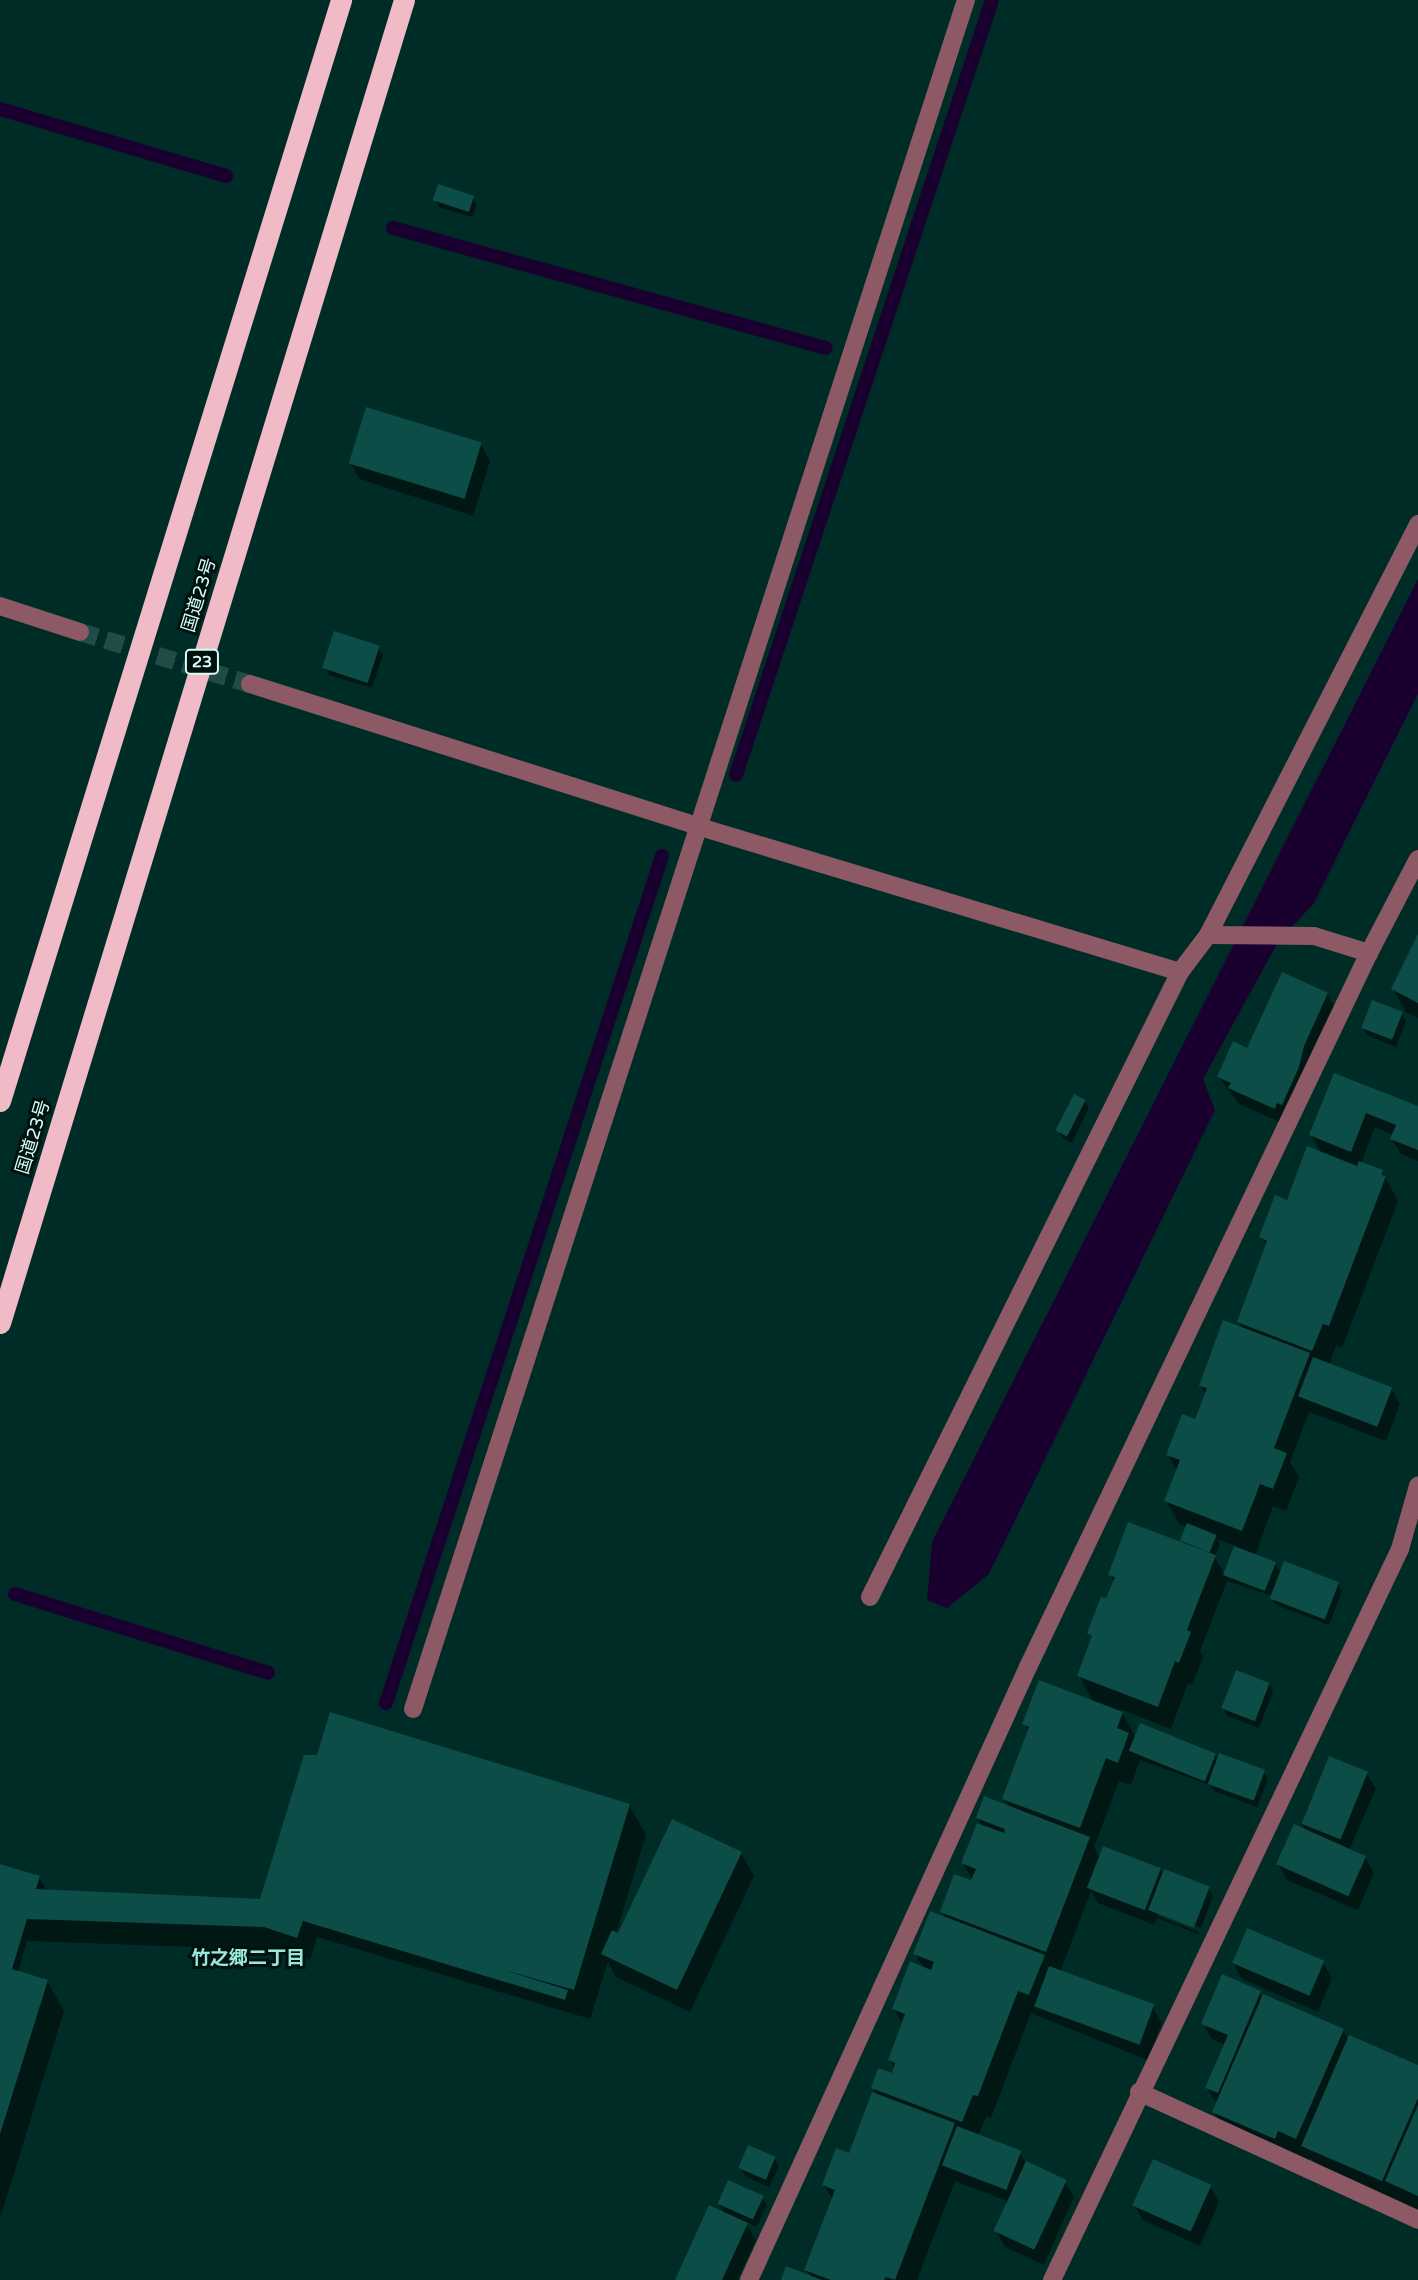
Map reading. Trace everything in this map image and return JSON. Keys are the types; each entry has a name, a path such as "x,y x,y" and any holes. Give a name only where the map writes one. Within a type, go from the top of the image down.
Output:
{"highway":[{"path":"0,1101 341,0"},
{"name":"国道23号","path":"0,1323 404,0"}],"street":[{"path":"413,1709 966,0"},
{"path":"870,1597 1180,972 1208,935 1418,524"},
{"path":"0,606 80,632"},
{"path":"250,684 700,827 1180,972"},
{"path":"749,2280 1028,1667 1369,953 1418,859"},
{"path":"1208,935 1314,936 1369,953"},
{"path":"1052,2280 1139,2092 1400,1549 1418,1486"},
{"path":"1139,2092 1418,2220"}],"shaded area":[{"path":"1418,579 1418,694 1314,903 1278,942 1203,1079 1215,1110 989,1574 947,1608 927,1600 932,1542"}],"building":[{"path":"438,184 474,196 469,212 433,200"},
{"path":"366,407 482,442 464,499 349,463"},
{"path":"334,631 380,646 368,683 322,668"},
{"path":"1418,934 1418,1003 1391,989"},
{"path":"1282,972 1328,993 1282,1105 1277,1103 1275,1109 1228,1088 1231,1083 1217,1077 1233,1041 1247,1048"},
{"path":"1372,1000 1403,1012 1392,1040 1361,1028"},
{"path":"1334,1073 1418,1106 1418,1150 1390,1139 1396,1125 1366,1113 1351,1152 1309,1135"},
{"path":"1074,1094 1086,1100 1067,1136 1055,1131"},
{"path":"1307,1146 1357,1166 1359,1161 1383,1170 1382,1175 1386,1176 1329,1326 1323,1324 1312,1351 1237,1322 1267,1241 1259,1237 1275,1195 1287,1200"},
{"path":"1223,1320 1310,1353 1274,1448 1287,1453 1273,1489 1260,1484 1242,1531 1164,1501 1180,1460 1166,1455 1182,1414 1195,1419 1207,1388 1199,1386"},
{"path":"1313,1357 1392,1387 1377,1427 1298,1396"},
{"path":"1128,1522 1216,1555 1187,1630 1191,1632 1179,1663 1175,1661 1158,1707 1077,1676 1092,1636 1087,1633 1101,1597 1106,1598 1115,1577 1108,1575"},
{"path":"1187,1523 1217,1535 1210,1553 1180,1541"},
{"path":"1234,1546 1276,1562 1265,1591 1223,1575"},
{"path":"1284,1561 1339,1582 1325,1619 1270,1598"},
{"path":"1236,1670 1270,1683 1255,1721 1221,1708"},
{"path":"1039,1680 1123,1712 1117,1728 1129,1733 1118,1763 1106,1758 1080,1828 1002,1799 1029,1727 1022,1724"},
{"path":"330,1712 630,1804 574,1990 498,1968 568,1990 565,2000 303,1921 297,1938 264,1927 27,1919 12,1969 48,1980 0,2134 0,1864 40,1876 36,1889 260,1899 304,1755 317,1755"},
{"path":"1140,1723 1216,1754 1205,1782 1129,1751"},
{"path":"1219,1753 1265,1770 1254,1801 1208,1784"},
{"path":"1329,1756 1368,1772 1341,1839 1302,1824"},
{"path":"984,1796 1090,1837 1046,1952 940,1912 954,1874 971,1880 976,1869 961,1863 977,1823 1004,1833 1005,1829 976,1818"},
{"path":"672,1819 742,1852 677,1990 601,1954 612,1930 618,1933"},
{"path":"1294,1824 1366,1856 1348,1896 1276,1864"},
{"path":"1103,1846 1161,1868 1145,1910 1087,1888"},
{"path":"1164,1869 1210,1887 1194,1928 1148,1910"},
{"path":"930,1911 1045,1955 1029,1995 1018,1991 978,2096 973,2095 962,2122 871,2088 878,2068 892,2073 895,2063 888,2060 905,2014 892,2009 910,1961 931,1970 934,1962 913,1954"},
{"path":"1247,1928 1324,1961 1309,1996 1232,1963"},
{"path":"1049,1966 1154,2004 1140,2045 1034,2006"},
{"path":"1222,1974 1261,1991 1218,2093 1205,2088 1228,2035 1201,2024"},
{"path":"1263,1994 1344,2029 1296,2139 1278,2131 1275,2139 1212,2112"},
{"path":"1349,2035 1418,2065 1418,2098 1382,2181 1301,2146"},
{"path":"872,2092 955,2123 895,2280 886,2277 884,2280 831,2280 804,2270 835,2190 822,2185 836,2148 849,2153"},
{"path":"1418,2105 1418,2196 1385,2181"},
{"path":"957,2126 1021,2151 1006,2190 942,2165"},
{"path":"748,2145 776,2157 766,2180 738,2168"},
{"path":"1153,2159 1211,2185 1191,2232 1132,2206"},
{"path":"1026,2161 1067,2180 1034,2250 993,2231"},
{"path":"728,2180 764,2196 753,2220 717,2204"},
{"path":"709,2205 748,2223 722,2280 675,2280"},
{"path":"786,2266 822,2280 781,2280"}],"waterway":[{"path":"736,775 992,0"},
{"path":"0,109 226,176"},
{"path":"393,228 826,348"},
{"path":"386,1703 662,856"},
{"path":"15,1594 268,1673"}],"tunnel":[{"path":"80,632 250,684"}],"district":[{"name":"竹之郷二丁目","path":"248,1959"}]}
